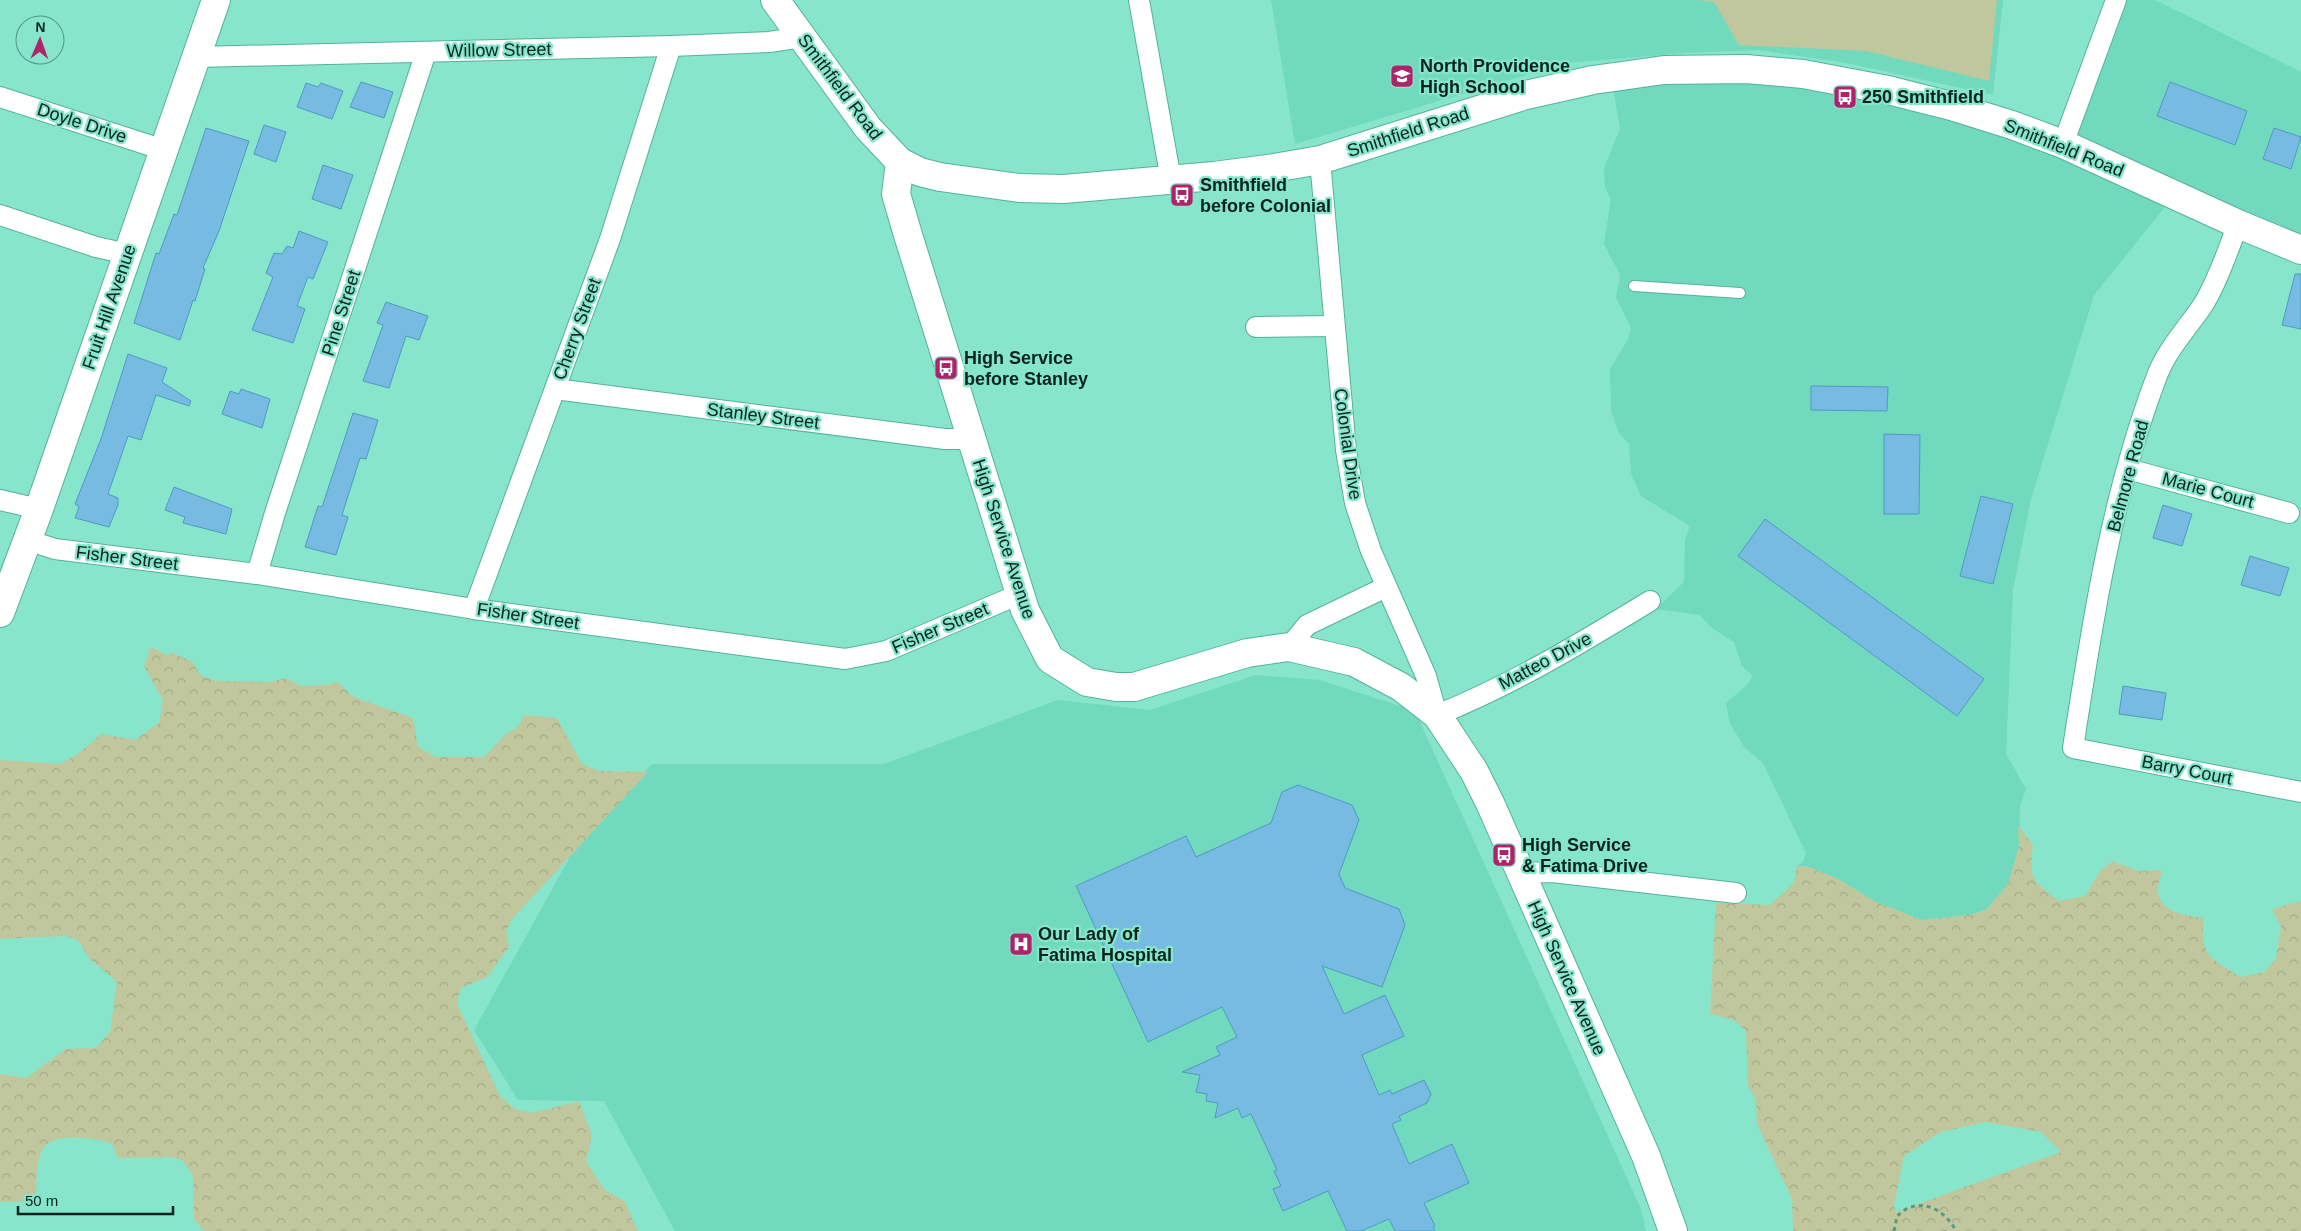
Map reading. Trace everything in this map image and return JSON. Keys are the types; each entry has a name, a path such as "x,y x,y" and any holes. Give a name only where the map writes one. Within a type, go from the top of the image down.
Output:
{"main road":[{"name":"Fruit Hill Avenue","path":"0,613 39,509 216,0"},
{"name":"Smithfield Road","path":"775,0 868,128 900,162 920,172 940,177 1019,188 1064,188 1171,180 1274,168 1320,160 1526,94 1593,80 1664,70 1746,69 1803,74 1888,90 1951,106 2063,144 2238,224 2299,242"},
{"name":"High Service Avenue","path":"900,162 896,194 1020,594 1028,616 1050,659 1087,682 1116,687 1134,687 1247,653 1289,647 1354,662 1401,687 1437,715 1474,771 1522,873 1646,1156 1673,1231"}],"street":[{"path":"1139,0 1171,180"},
{"path":"2063,144 2116,0"},
{"name":"Willow Street","path":"196,57 672,46 769,42 802,37"},
{"name":"Cherry Street","path":"474,609 610,239 672,46"},
{"name":"Pine Street","path":"256,574 426,52"},
{"name":"Doyle Drive","path":"0,97 164,150"},
{"name":"Colonial Drive","path":"1320,160 1346,450 1355,503 1386,587 1426,676 1437,715"},
{"path":"0,215 96,247 128,254"},
{"name":"Belmore Road","path":"2073,748 2095,604 2128,469 2155,381 2163,361 2175,341 2202,306 2238,224"},
{"path":"1256,327 1334,326"},
{"name":"Stanley Street","path":"555,389 945,439 972,439"},
{"name":"Marie Court","path":"2128,469 2289,513"},
{"path":"0,500 39,509"},
{"name":"Fisher Street","path":"28,540 55,549 256,574 474,609 845,659 886,651 1020,594"},
{"path":"1289,647 1306,625 1386,587"},
{"name":"Matteo Drive","path":"1437,715 1565,653 1650,601"},
{"name":"Barry Court","path":"2073,748 2301,792"},
{"path":"1522,873 1552,872 1736,893"}],"lane":[{"path":"1634,286 1740,293"}],"path":[{"path":"1894,1231 1898,1216 1910,1207 1927,1206 1940,1212 1956,1231"}],"shaded area":[{"name":"North Providence High School","path":"1271,0 2003,0 1993,95 1846,63 1757,50 1685,53 1566,63 1295,144"},
{"path":"2117,0 2155,0 2301,72 2301,231 2297,243 2169,202 2094,295 2031,499 2013,590 2006,754 2026,789 2020,806 2019,847 2008,884 1986,910 1969,915 1921,920 1876,902 1838,879 1809,867 1797,866 1803,862 1806,853 1763,763 1745,748 1730,724 1726,703 1747,685 1753,676 1742,666 1734,642 1712,628 1700,615 1656,609 1684,582 1685,540 1690,526 1641,496 1631,473 1629,444 1619,433 1611,411 1610,369 1628,339 1631,328 1616,297 1620,275 1604,244 1611,199 1605,187 1604,169 1620,128 1612,82 1787,78 2055,146"},
{"name":"Our Lady of Fatima Hospital","path":"1256,675 1320,680 1415,711 1641,1209 1646,1231 675,1231 604,1101 518,1100 474,1030 570,857 652,764 884,764 1058,700 1150,710"}],"green space":[{"path":"1696,0 1997,0 1989,81 1866,51 1739,45 1714,2"},
{"path":"151,647 169,656 170,652 193,662 200,675 216,681 271,682 286,678 301,686 326,685 337,682 354,697 413,718 418,747 436,757 484,757 505,735 519,726 524,715 557,718 582,764 599,771 648,772 512,919 506,931 509,947 487,977 461,988 457,1004 500,1096 515,1109 532,1113 579,1101 592,1135 586,1162 605,1190 625,1202 638,1231 204,1231 194,1219 193,1176 183,1161 171,1157 118,1158 112,1144 85,1138 55,1140 47,1144 42,1150 37,1168 36,1201 0,1202 0,1074 26,1078 66,1049 96,1048 110,1032 117,982 89,958 78,940 65,936 0,939 0,760 60,764 78,754 101,734 135,740 159,723 163,701 144,666"},
{"path":"2018,825 2033,845 2032,873 2034,878 2059,901 2085,896 2101,870 2113,861 2138,871 2162,870 2158,890 2159,897 2163,903 2168,908 2182,914 2204,918 2203,941 2205,948 2214,959 2240,977 2264,972 2276,959 2281,927 2272,909 2301,901 2301,1231 1793,1231 1792,1199 1757,1124 1756,1100 1748,1086 1746,1031 1734,1020 1710,1014 1716,903 1770,905 1794,883 1797,866 1809,867 1838,879 1876,902 1921,920 1969,915 1986,910 2008,884 2019,847","holes":["1986,1122 2041,1132 2061,1152 1896,1212 1894,1206 1904,1156 1941,1132"]}],"building":[{"path":"361,82 393,92 384,118 350,107"},
{"path":"2170,82 2247,111 2235,145 2157,116"},
{"path":"306,83 318,87 321,83 343,91 332,119 297,107"},
{"path":"264,125 286,132 276,162 254,154"},
{"path":"206,128 249,141 219,231 203,268 205,269 195,301 193,300 180,340 134,323 156,253 159,254 174,214 177,215"},
{"path":"2274,128 2301,137 2291,169 2263,159"},
{"path":"323,165 353,175 341,209 312,199"},
{"path":"299,231 328,242 313,279 308,277 297,306 305,309 293,343 252,330 273,277 266,273 274,253 282,254 287,246 293,248"},
{"path":"2295,274 2301,274 2301,329 2282,325"},
{"path":"386,302 428,316 419,340 406,336 389,388 363,381 383,325 377,323"},
{"path":"128,354 167,368 162,382 191,401 189,406 156,395 141,440 128,436 108,494 118,498 118,505 109,527 75,518 79,507 75,504 101,439"},
{"path":"1811,386 1888,387 1887,411 1811,410"},
{"path":"241,389 270,399 262,428 222,414 230,391 239,394"},
{"path":"353,413 378,420 366,459 360,458 342,515 348,517 336,555 305,547 318,506 322,507"},
{"path":"1884,434 1920,435 1919,514 1884,514"},
{"path":"174,487 232,509 226,534 183,523 185,517 165,510"},
{"path":"1981,496 2013,504 1993,584 1960,576"},
{"path":"2163,505 2192,514 2182,546 2153,538"},
{"path":"1765,519 1984,679 1957,716 1738,556"},
{"path":"2250,556 2289,568 2280,596 2241,585"},
{"path":"2123,686 2166,693 2162,720 2119,714"},
{"path":"1298,785 1352,805 1359,820 1339,874 1345,888 1399,909 1405,925 1382,987 1322,966 1344,1014 1385,995 1404,1036 1362,1055 1379,1095 1390,1090 1392,1094 1424,1080 1431,1094 1427,1103 1399,1116 1401,1120 1392,1124 1409,1164 1452,1144 1469,1183 1424,1203 1435,1226 1433,1227 1435,1231 1395,1231 1389,1219 1361,1231 1347,1231 1328,1191 1283,1211 1273,1189 1281,1186 1274,1171 1277,1170 1251,1114 1242,1118 1238,1108 1215,1118 1218,1103 1206,1101 1207,1094 1196,1092 1200,1075 1182,1072 1220,1055 1216,1047 1237,1037 1222,1007 1148,1042 1076,886 1186,836 1196,857 1271,823 1282,792"}],"place":[{"name":"North Providence High School","path":"1402,76"},
{"name":"250 Smithfield","path":"1845,97"},
{"name":"Smithfield before Colonial","path":"1182,195"},
{"name":"High Service before Stanley","path":"946,368"},
{"name":"High Service & Fatima Drive","path":"1504,855"},
{"name":"Our Lady of Fatima Hospital","path":"1021,944"}]}
